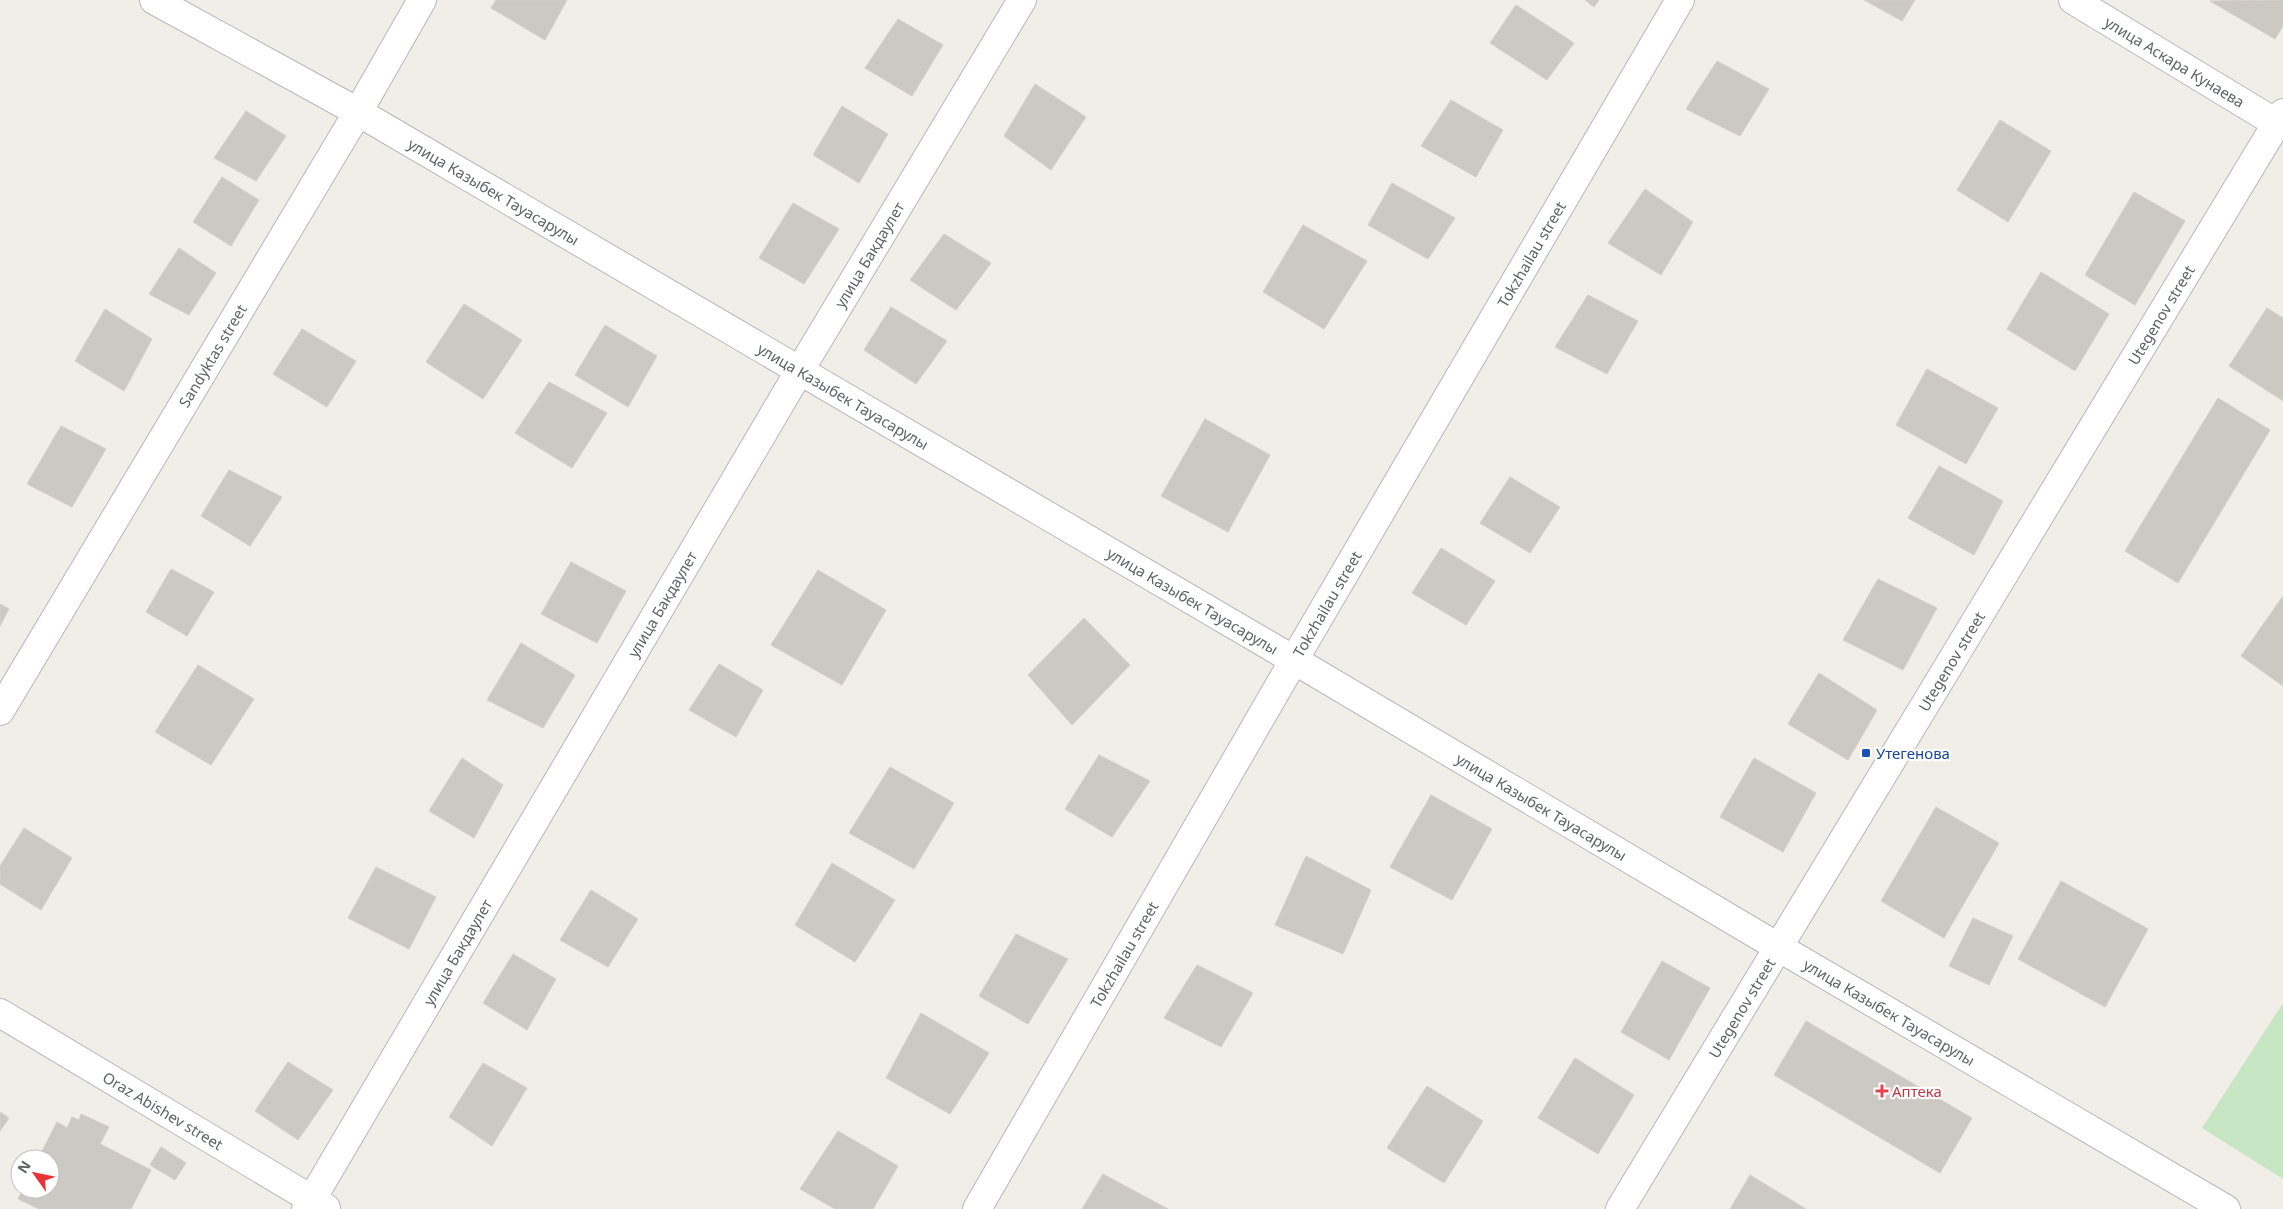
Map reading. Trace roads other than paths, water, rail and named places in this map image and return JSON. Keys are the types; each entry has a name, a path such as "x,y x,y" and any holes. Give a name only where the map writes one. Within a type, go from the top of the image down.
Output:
{"street":[{"name":"улица Казыбек Тауасарулы","path":"154,0 358,112 2226,1209"},
{"name":"Sandyktas street","path":"0,711 358,112 422,0"},
{"name":"улица Бакдаулет","path":"314,1206 800,370 1022,0"},
{"name":"Tokzhailau street","path":"977,1209 1294,660 1680,0"},
{"name":"улица Аскара Кунаева","path":"2073,0 2280,118"},
{"name":"Utegenov street","path":"1620,1209 2280,118"},
{"name":"Oraz Abishev street","path":"0,1013 314,1206"}],"place":[{"name":"Утегенова","path":"1866,753"},
{"name":"Аптека","path":"1882,1091"}]}
